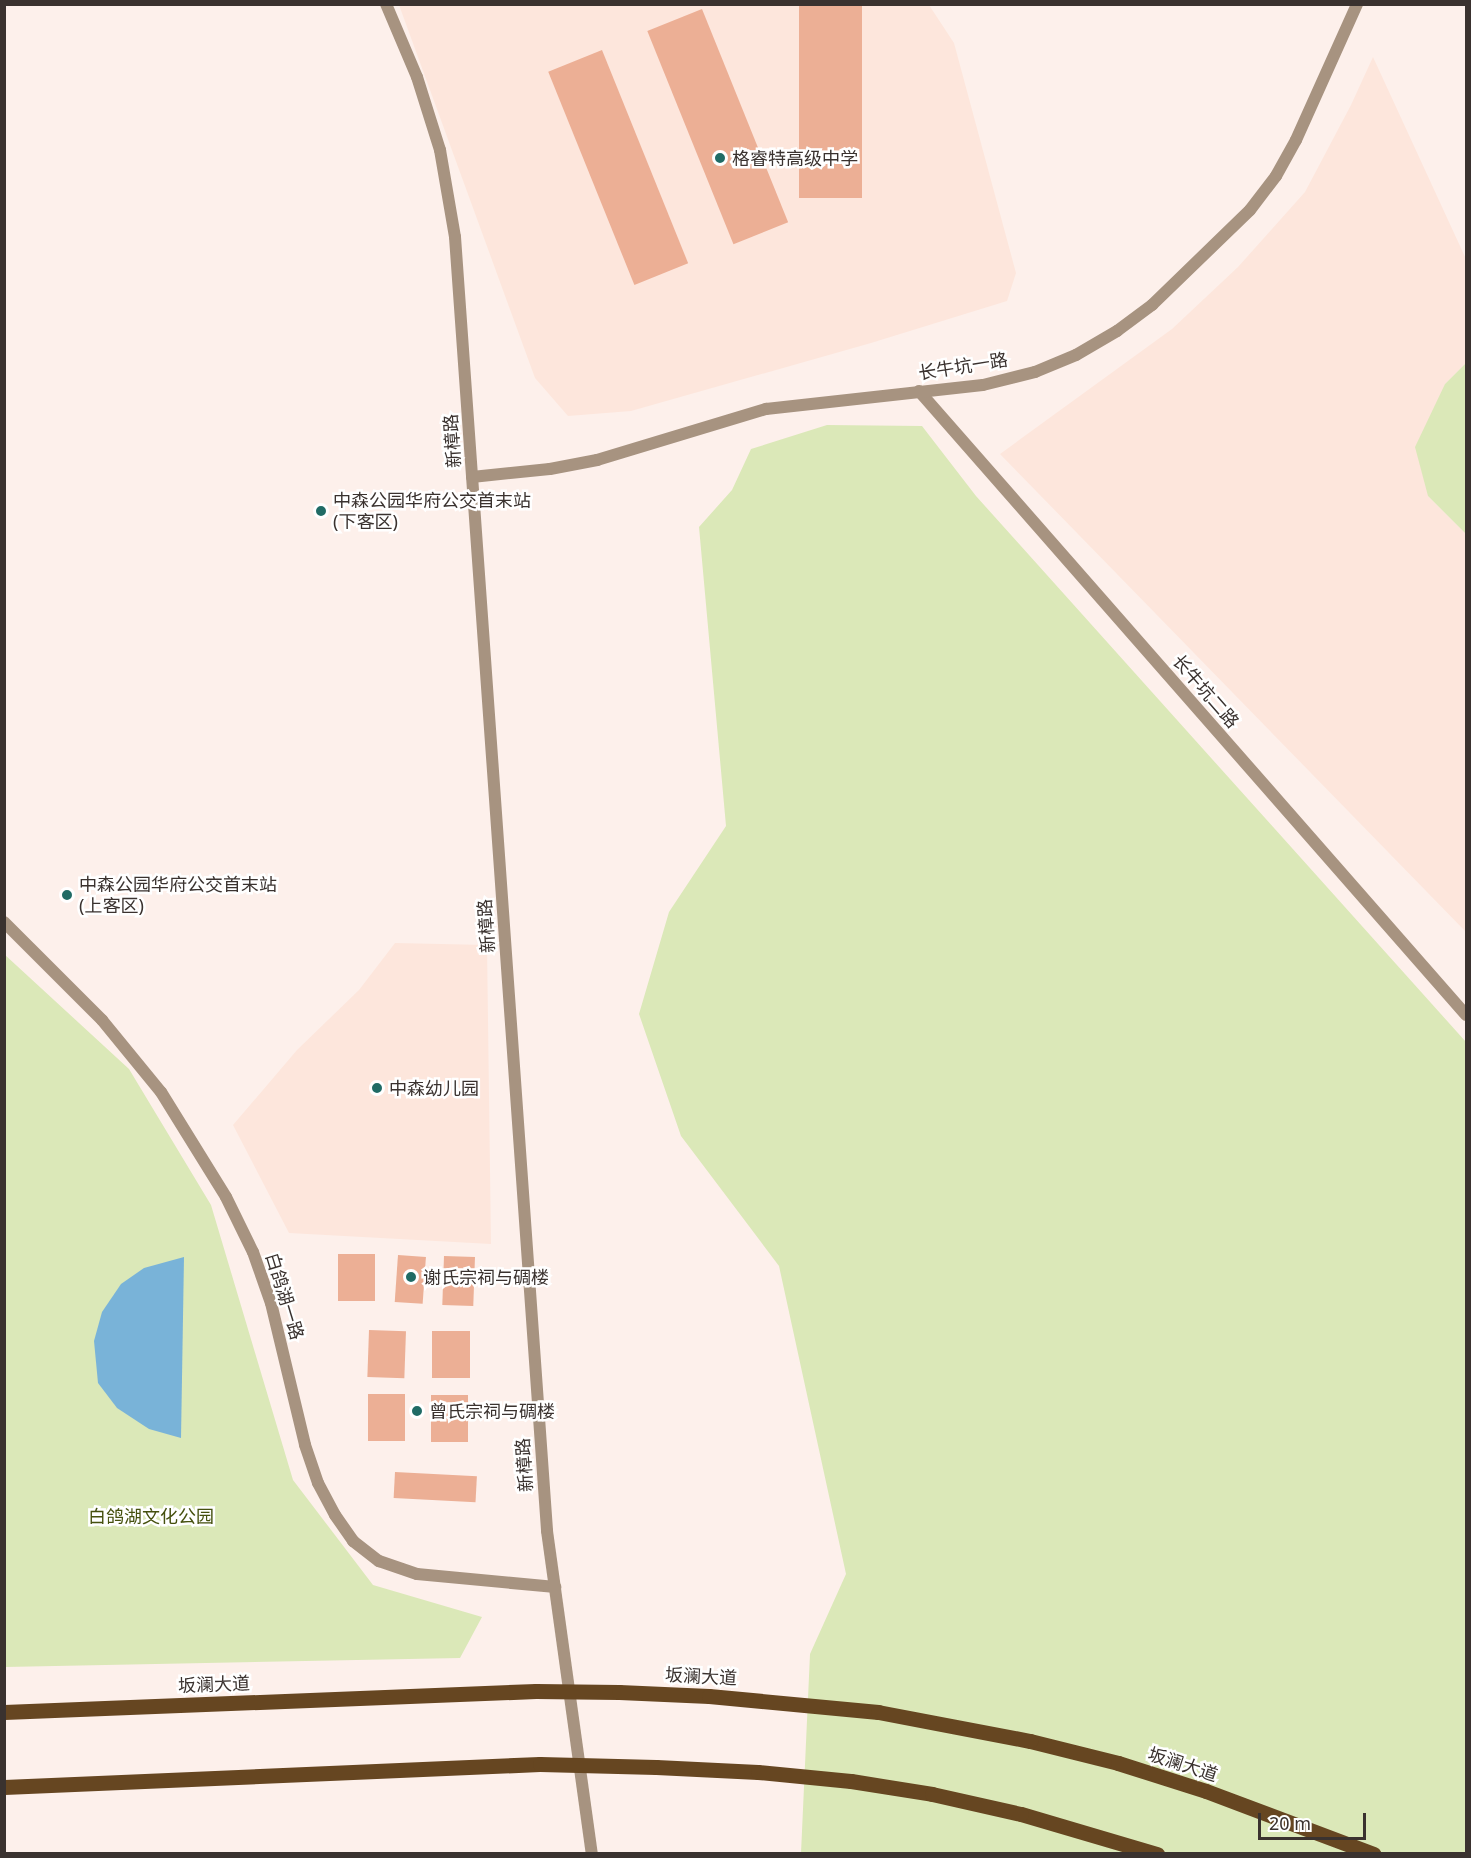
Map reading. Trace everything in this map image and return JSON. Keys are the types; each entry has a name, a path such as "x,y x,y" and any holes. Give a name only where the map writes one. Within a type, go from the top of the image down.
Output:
{"main road":[{"name":"坂澜大道","path":"4,1712 536,1691 733,1697 878,1712 1030,1741 1118,1763 1206,1791 1374,1854"},
{"path":"4,1787 540,1764 758,1772 850,1781 932,1794 1021,1814 1157,1854"}],"street":[{"name":"新樟路","path":"386,4 417,76 440,150 455,237 546,1519 592,1854"},
{"name":"长牛坑一路","path":"472,477 550,470 597,460 766,409 983,385 1035,372 1076,355 1117,331 1152,305 1250,210 1276,176 1296,140 1357,4"},
{"name":"长牛坑二路","path":"919,391 1467,1015"},
{"name":"白鸽湖一路","path":"4,922 102,1020 161,1092 226,1197 253,1252 271,1303 305,1445 318,1484 353,1541 379,1561 417,1574 555,1587"}],"shaded area":[{"name":"格睿特高级中学","path":"399,5 929,5 954,43 1016,273 1007,301 871,343 631,411 568,416 535,378"},
{"path":"1373,57 1466,259 1466,363 1445,384 1428,496 1466,534 1466,932 1000,454 1172,329 1238,267 1305,192 1351,105"},
{"name":"中森幼儿园","path":"395,943 487,945 491,1244 289,1233 233,1125 297,1050 359,990"}],"green space":[{"path":"1466,363 1466,534 1428,496 1415,447 1445,384"},
{"path":"827,425 922,426 976,496 1466,1042 1466,1853 801,1853 810,1654 846,1574 779,1266 681,1136 639,1014 669,912 726,826 699,527 732,490 751,449"},
{"name":"白鸽湖文化公园","path":"4,954 129,1069 211,1205 293,1480 373,1585 482,1617 460,1658 5,1667"}],"water":[{"path":"184,1257 181,1438 149,1429 117,1408 98,1383 94,1341 102,1312 121,1284 144,1268"}],"building":[{"path":"799,4 862,4 862,198 799,198"},
{"path":"702,9 788,222 733,244 647,31"},
{"path":"602,50 688,263 634,285 548,72"},
{"path":"338,1254 375,1254 375,1301 338,1301"},
{"path":"398,1255 426,1257 423,1304 395,1302"},
{"path":"444,1256 475,1257 473,1306 442,1305"},
{"path":"369,1330 406,1331 404,1378 367,1377"},
{"path":"432,1331 470,1331 470,1378 432,1378"},
{"path":"368,1394 405,1394 405,1441 368,1441"},
{"path":"431,1395 468,1395 468,1442 431,1442"},
{"path":"395,1472 477,1476 476,1502 394,1498"}],"place":[{"name":"格睿特高级中学","path":"720,158"},
{"name":"中森公园华府公交首末站 (下客区)","path":"321,511"},
{"name":"中森公园华府公交首末站 (上客区)","path":"67,895"},
{"name":"中森幼儿园","path":"377,1088"},
{"name":"谢氏宗祠与碉楼","path":"411,1277"},
{"name":"曾氏宗祠与碉楼","path":"417,1411"}]}
